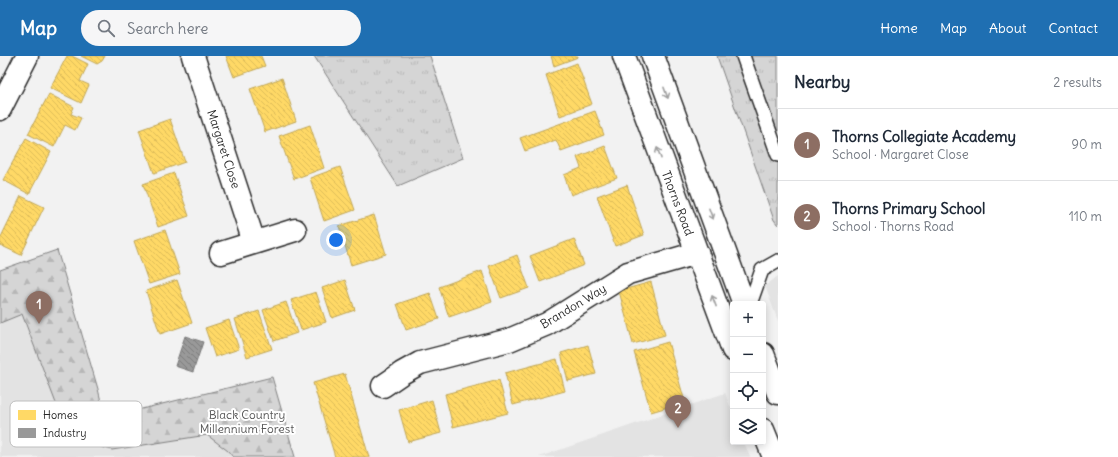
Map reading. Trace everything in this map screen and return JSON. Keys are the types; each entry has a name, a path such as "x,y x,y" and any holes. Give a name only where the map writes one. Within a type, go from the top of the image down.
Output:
{"main road":[{"path":"0,109 27,56"},
{"name":"Margaret Close","path":"193,56 254,242"},
{"name":"Thorns Road","path":"624,56 730,342"},
{"path":"652,56 743,301"},
{"path":"221,253 295,230"},
{"name":"Brandon Way","path":"383,386 402,373 420,364 509,340 547,324 628,273 697,253"},
{"path":"766,362 778,393"},
{"path":"766,437 774,457"}],"lane":[{"path":"743,56 778,155"},
{"path":"751,301 762,270 778,261"}],"shaded area":[{"name":"Black Country Millennium Forest","path":"57,250 101,401 10,401 10,447 142,447 142,409 272,377 295,457 0,457 0,270"},
{"path":"778,276 778,321 765,286"},
{"path":"725,393 730,406 730,445 745,445 750,457 539,457"}],"green space":[{"path":"314,56 430,56 463,158 398,186"},
{"path":"717,56 778,56 778,225 774,220"},
{"name":"Black Country Millennium Forest","path":"57,250 101,401 55,401 22,314 0,323 0,270"},
{"name":"Black Country Millennium Forest","path":"272,377 295,457 233,457 228,451 207,435 142,445 142,409"},
{"name":"Black Country Millennium Forest","path":"101,447 131,447 112,450"}],"building: Homes":[{"path":"67,56 72,56 88,64 80,81 89,85 81,103 50,88"},
{"path":"81,56 105,56 102,61 97,64"},
{"path":"226,56 261,56 265,66 234,77"},
{"path":"551,56 578,56 578,57 554,66"},
{"path":"577,63 592,104 560,116 546,75"},
{"path":"282,78 296,121 265,132 250,89"},
{"path":"49,94 74,107 71,114 81,118 75,130 65,125 54,147 28,134"},
{"path":"595,111 604,135 561,151 556,140 525,151 520,138"},
{"path":"170,119 185,162 154,173 139,130"},
{"path":"310,125 324,168 294,179 279,136"},
{"path":"26,138 51,152 29,194 3,180"},
{"path":"605,146 617,178 571,195 564,175 581,168 577,157"},
{"path":"340,167 355,210 324,221 310,178"},
{"path":"174,173 189,216 158,227 143,184"},
{"path":"627,185 644,235 615,246 597,196"},
{"path":"21,196 44,207 21,255 0,245 0,239"},
{"path":"374,215 386,254 351,265 339,226"},
{"path":"165,230 180,274 149,284 134,241"},
{"path":"574,239 584,265 540,282 530,256"},
{"path":"517,255 529,288 501,298 489,266"},
{"path":"482,271 492,302 449,317 439,287"},
{"path":"177,280 192,323 160,334 146,291"},
{"path":"345,280 355,310 332,318 322,288"},
{"path":"651,282 665,335 633,344 619,291"},
{"path":"316,292 326,322 301,330 291,300"},
{"path":"430,293 439,319 406,330 397,304"},
{"path":"286,302 297,333 274,341 263,310"},
{"path":"259,311 272,349 247,357 235,319"},
{"path":"229,320 239,349 215,357 205,328"},
{"path":"668,342 685,402 651,412 634,352"},
{"path":"588,345 596,374 568,381 561,353"},
{"path":"557,359 565,391 513,405 505,373"},
{"path":"345,374 369,457 335,457 313,383"},
{"path":"499,380 508,413 453,427 445,394"},
{"path":"432,400 441,433 408,442 399,410"}],"building: Industry":[{"path":"185,336 203,342 193,372 175,366"}],"place":[{"name":"Thorns Collegiate Academy","path":"39,324"},
{"name":"Thorns Primary School","path":"678,428"}]}
